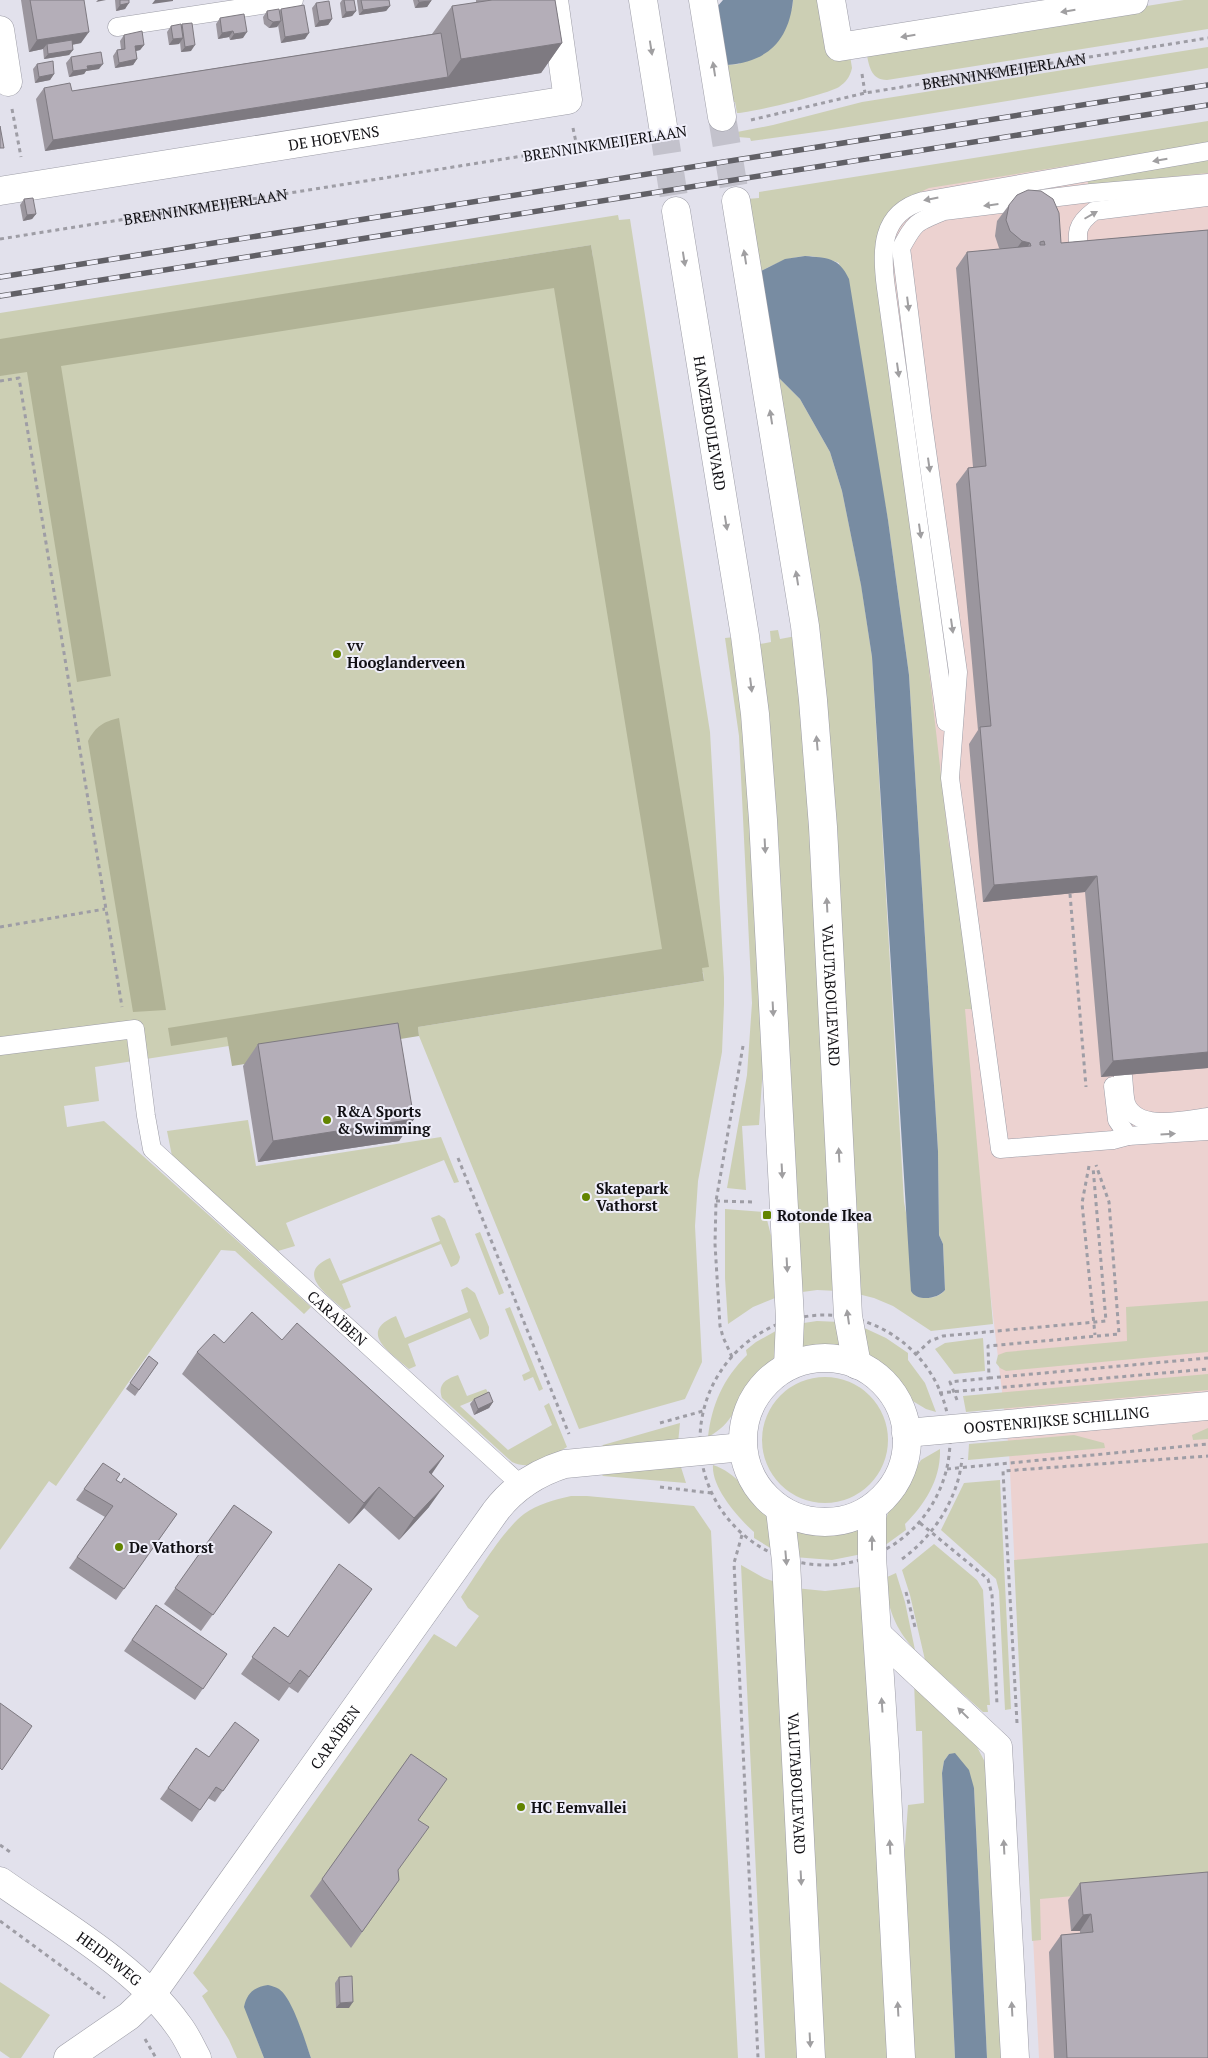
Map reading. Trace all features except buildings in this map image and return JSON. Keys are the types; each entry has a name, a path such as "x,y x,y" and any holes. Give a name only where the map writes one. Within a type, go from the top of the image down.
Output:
{"main road":[{"name":"DE HOEVENS","path":"0,191 568,100 554,0"},
{"path":"643,0 654,131"},
{"path":"703,0 722,117"},
{"path":"831,0 839,47 1134,0"},
{"path":"0,30 8,82"},
{"name":"VALUTABOULEVARD","path":"736,201 805,626 814,710 823,827 848,1316 857,1365"},
{"name":"HANZEBOULEVARD","path":"676,211 755,714 764,820 790,1318"},
{"path":"788,1366 790,1318"},
{"path":"816,1359 838,1359 857,1365 876,1376 892,1392 902,1412 906,1433 906,1456 899,1476 886,1495 872,1508 850,1519 828,1522 808,1520 780,1510 756,1486 747,1467 743,1447 744,1425 751,1405 762,1387 788,1366 816,1359"},
{"name":"OOSTENRIJKSE SCHILLING","path":"906,1433 1208,1406"},
{"name":"CARAÏBEN","path":"68,2058 129,2016 152,1994 495,1512 521,1485 541,1473 565,1464 743,1447"},
{"path":"872,1508 872,1557 901,2058"},
{"name":"VALUTABOULEVARD","path":"780,1510 786,1561 811,2058"},
{"path":"878,1635 914,1666 998,1747 1015,2058"},
{"name":"HEIDEWEG","path":"0,1881 111,1958 152,1994 179,2025 198,2058"}],"lane":[{"path":"118,26 294,0"},
{"path":"951,754 882,260 886,233 901,211 910,205 923,201 1208,152"},
{"path":"1208,183 1091,192 944,211 924,218 913,226 901,248 922,416 958,672 950,778 1000,1149 1113,1140 1128,1136 1208,1131"},
{"path":"1047,214 1054,206 1091,192"},
{"path":"1080,257 1076,233 1082,220 1094,211 1208,197"},
{"name":"CARAÏBEN","path":"125,1030 135,1029 152,1150 521,1485"},
{"path":"0,1046 125,1030"},
{"path":"1128,1136 1117,1120 1117,1076 1126,1104 1135,1116 1151,1123 1208,1118"}],"path":[{"name":"BRENNINKMEIJERLAAN","path":"750,120 865,93 1208,38"},
{"path":"8,82 18,145"},
{"name":"BRENNINKMEIJERLAAN","path":"0,239 654,131"},
{"path":"0,381 19,378 125,1030"},
{"path":"1070,894 1087,1093"},
{"path":"0,927 106,909"},
{"path":"732,1358 722,1337 720,1326 715,1244 716,1201 744,1044"},
{"path":"458,1158 580,1462"},
{"path":"916,1354 930,1340 943,1336 1094,1322 1106,1321 1091,1163 1082,1204 1094,1322 1095,1335"},
{"path":"716,1201 756,1202"},
{"path":"812,1315 848,1316 887,1332 916,1354 926,1368 939,1393 949,1428 946,1469 931,1505 920,1523 888,1549 858,1562 815,1566 786,1561 742,1535 728,1520 714,1498 705,1474 701,1451 705,1405 718,1376 732,1358 756,1335 768,1327 790,1318 812,1315"},
{"path":"989,1378 1208,1358"},
{"path":"939,1393 1208,1369"},
{"path":"946,1469 1208,1444"},
{"path":"920,1523 988,1579 992,1595 998,1747 1018,1746 1003,1471 1208,1456"},
{"path":"742,1535 734,1563 758,2058"},
{"path":"0,1921 129,2016 148,2042 156,2058"}],"shaded area":[{"path":"1208,134 1208,2058 1039,2058 1009,1451 861,193"}],"green space":[{"path":"793,0 841,0 852,68 849,77 839,87 820,94 773,107 737,113 735,102 733,102 727,65 739,64 792,9"},
{"path":"1184,0 1208,0 1208,29 887,80 877,77 871,70 866,51"},
{"path":"1208,47 1208,68 830,130 751,141 750,138 738,137 737,132 773,125 862,102"},
{"path":"1208,121 1208,143 929,188 905,199 879,233 875,248 875,268 905,461 949,845 962,892 974,1009 965,1009 993,1324 931,1331 893,1306 874,1298 854,1293 776,375 800,399 830,452 842,491 861,584 872,657 904,1202 914,1295 926,1298 934,1297 945,1290 943,1244 939,1235 938,1151 909,675 888,520 839,263 808,256 790,259 761,271 747,199 759,198 759,192"},
{"path":"1208,160 1208,173 1088,184 1088,180"},
{"name":"vv Hooglanderveen","path":"618,215 619,220 630,219 710,732 724,978 722,1052 698,1181 695,1226 702,1362 685,1399 579,1429 419,1036 418,1027 704,981 703,972 95,1067 99,1101 64,1106 67,1127 104,1121 311,1307 304,1314 235,1251 221,1250 56,1486 49,1481 0,1550 0,313","holes":["591,245 593,257 37,334"]},
{"path":"591,245 709,967 702,968 704,981 418,1027 419,1036 232,1066 227,1037 171,1046 168,1028 662,949 554,288 61,366 111,676 77,682 27,372 0,376 0,339"},
{"path":"778,630 780,639 796,636 805,698 838,1291 817,1290 795,1293 755,645 771,642 770,631"},
{"path":"735,637 741,672 766,1023 759,1125 742,1126 746,1190 727,1188 747,1075 752,1003 739,736 725,638"},
{"path":"119,718 166,1010 133,1012 88,741 100,725"},
{"path":"248,1120 256,1166 441,1137 459,1182 454,1183 444,1160 286,1223 295,1246 278,1251 172,1156 167,1131"},
{"path":"725,1209 765,1212 778,1263 780,1296 753,1307 728,1324 725,1278"},
{"path":"439,1215 445,1219 460,1257 456,1265 451,1267 441,1244 342,1284 351,1307 344,1310 317,1284 314,1277 315,1270 320,1264 330,1258 340,1281 440,1241 431,1218"},
{"path":"480,1232 504,1293 499,1295 475,1234"},
{"path":"467,1287 475,1293 489,1327 488,1336 480,1340 470,1318 408,1344 416,1366 409,1369 386,1349 381,1342 378,1335 379,1329 385,1322 396,1316 405,1338 468,1312 461,1290"},
{"path":"1208,1301 1208,1352 1006,1371 996,1363 998,1355 1006,1352 1127,1341 1126,1307"},
{"path":"510,1307 543,1389 539,1391 533,1377 524,1381 522,1375 530,1371 505,1309"},
{"path":"817,1321 840,1322 839,1345 833,1349 802,1351 797,1324"},
{"path":"858,1325 886,1338 908,1353 908,1360 925,1383 936,1412 926,1409 911,1400 890,1375 870,1357 863,1344"},
{"path":"781,1328 779,1346 772,1361 751,1384 729,1420 708,1437 712,1414 720,1393 731,1373 747,1355 746,1350"},
{"path":"983,1338 985,1371 954,1374 935,1349 945,1343"},
{"path":"1208,1374 1208,1390 966,1412 963,1396"},
{"path":"458,1375 467,1396 486,1389 489,1394 460,1406 508,1450 552,1425 544,1406 549,1403 567,1447 547,1459 534,1464 520,1465 512,1462 442,1398 441,1389 444,1383"},
{"path":"825,1377 849,1382 860,1387 870,1395 878,1405 883,1416 888,1440 883,1464 878,1475 870,1485 860,1493 849,1498 825,1503 801,1498 790,1493 780,1485 772,1475 767,1464 762,1440 767,1416 772,1405 780,1395 790,1387 801,1382"},
{"path":"680,1423 678,1443 601,1448 603,1445"},
{"path":"1208,1428 1208,1439 1193,1440 1192,1435"},
{"path":"1074,1435 1104,1443 1105,1448 968,1460 969,1444"},
{"path":"940,1449 940,1460 935,1481 925,1499 905,1524 906,1530 884,1546 885,1521 890,1508 921,1460"},
{"path":"680,1464 686,1483 603,1476 601,1474"},
{"path":"713,1465 736,1479 765,1513 769,1520 772,1549 754,1538 754,1532 727,1502 716,1483"},
{"path":"1000,1480 1011,1709 1005,1710 999,1591 996,1579 941,1530 964,1483"},
{"name":"HC Eemvallei","path":"571,1496 694,1506 711,1531 738,2058 311,2058 297,2020 285,1996 256,2037 264,2058 237,2058 229,2040 202,1996 208,1991 193,1973 434,1634 456,1647 479,1616 468,1608 461,1597 508,1530 529,1511 546,1503"},
{"path":"859,1529 867,1553 832,1560 794,1557 796,1533 799,1531 832,1533"},
{"path":"1208,1543 1208,1884 1040,1899 1041,1940 1032,1941 1014,1560"},
{"path":"934,1544 977,1580 983,1590 990,1705 987,1705 988,1712 983,1712 925,1660 910,1595 902,1570"},
{"path":"741,1565 764,1578 778,1583 802,2058 765,2058"},
{"path":"896,1573 905,1602 915,1650 897,1626 890,1608 885,1578"},
{"path":"860,1587 893,2058 818,2058 795,1588 825,1591"},
{"path":"914,1682 976,1745 986,1764 1005,2058 987,2058 974,1788 949,1754 944,1761 942,1773 955,2058 909,2058 901,1901 908,1805 924,1803 922,1731 916,1731"},
{"path":"0,1982 50,2015 21,2058 10,2058 0,2051"}],"water":[{"path":"723,0 793,0 787,27 774,47 754,59 727,65 717,7"},
{"path":"805,256 832,260 841,266 849,279 888,520 909,675 938,1151 939,1235 943,1244 945,1290 938,1296 928,1298 918,1297 911,1291 872,657 861,585 842,491 830,452 800,399 776,375 761,271 785,259"},
{"path":"955,1753 969,1770 974,1788 987,2058 955,2058 942,1773 944,1761 949,1754"},
{"path":"268,1985 279,1989 289,2002 311,2058 264,2058 244,2007 247,1998 252,1992 259,1987"}],"tunnel":[{"path":"722,117 736,201"},
{"path":"663,126 676,211"}],"railway":[{"path":"0,277 1208,85"},
{"path":"0,296 1208,105"}],"place":[{"name":"vv Hooglanderveen","path":"337,654"},
{"name":"R&A Sports & Swimming","path":"327,1120"},
{"name":"Skatepark Vathorst","path":"586,1197"},
{"name":"Rotonde Ikea","path":"767,1215"},
{"name":"De Vathorst","path":"119,1547"},
{"name":"HC Eemvallei","path":"521,1807"}]}
